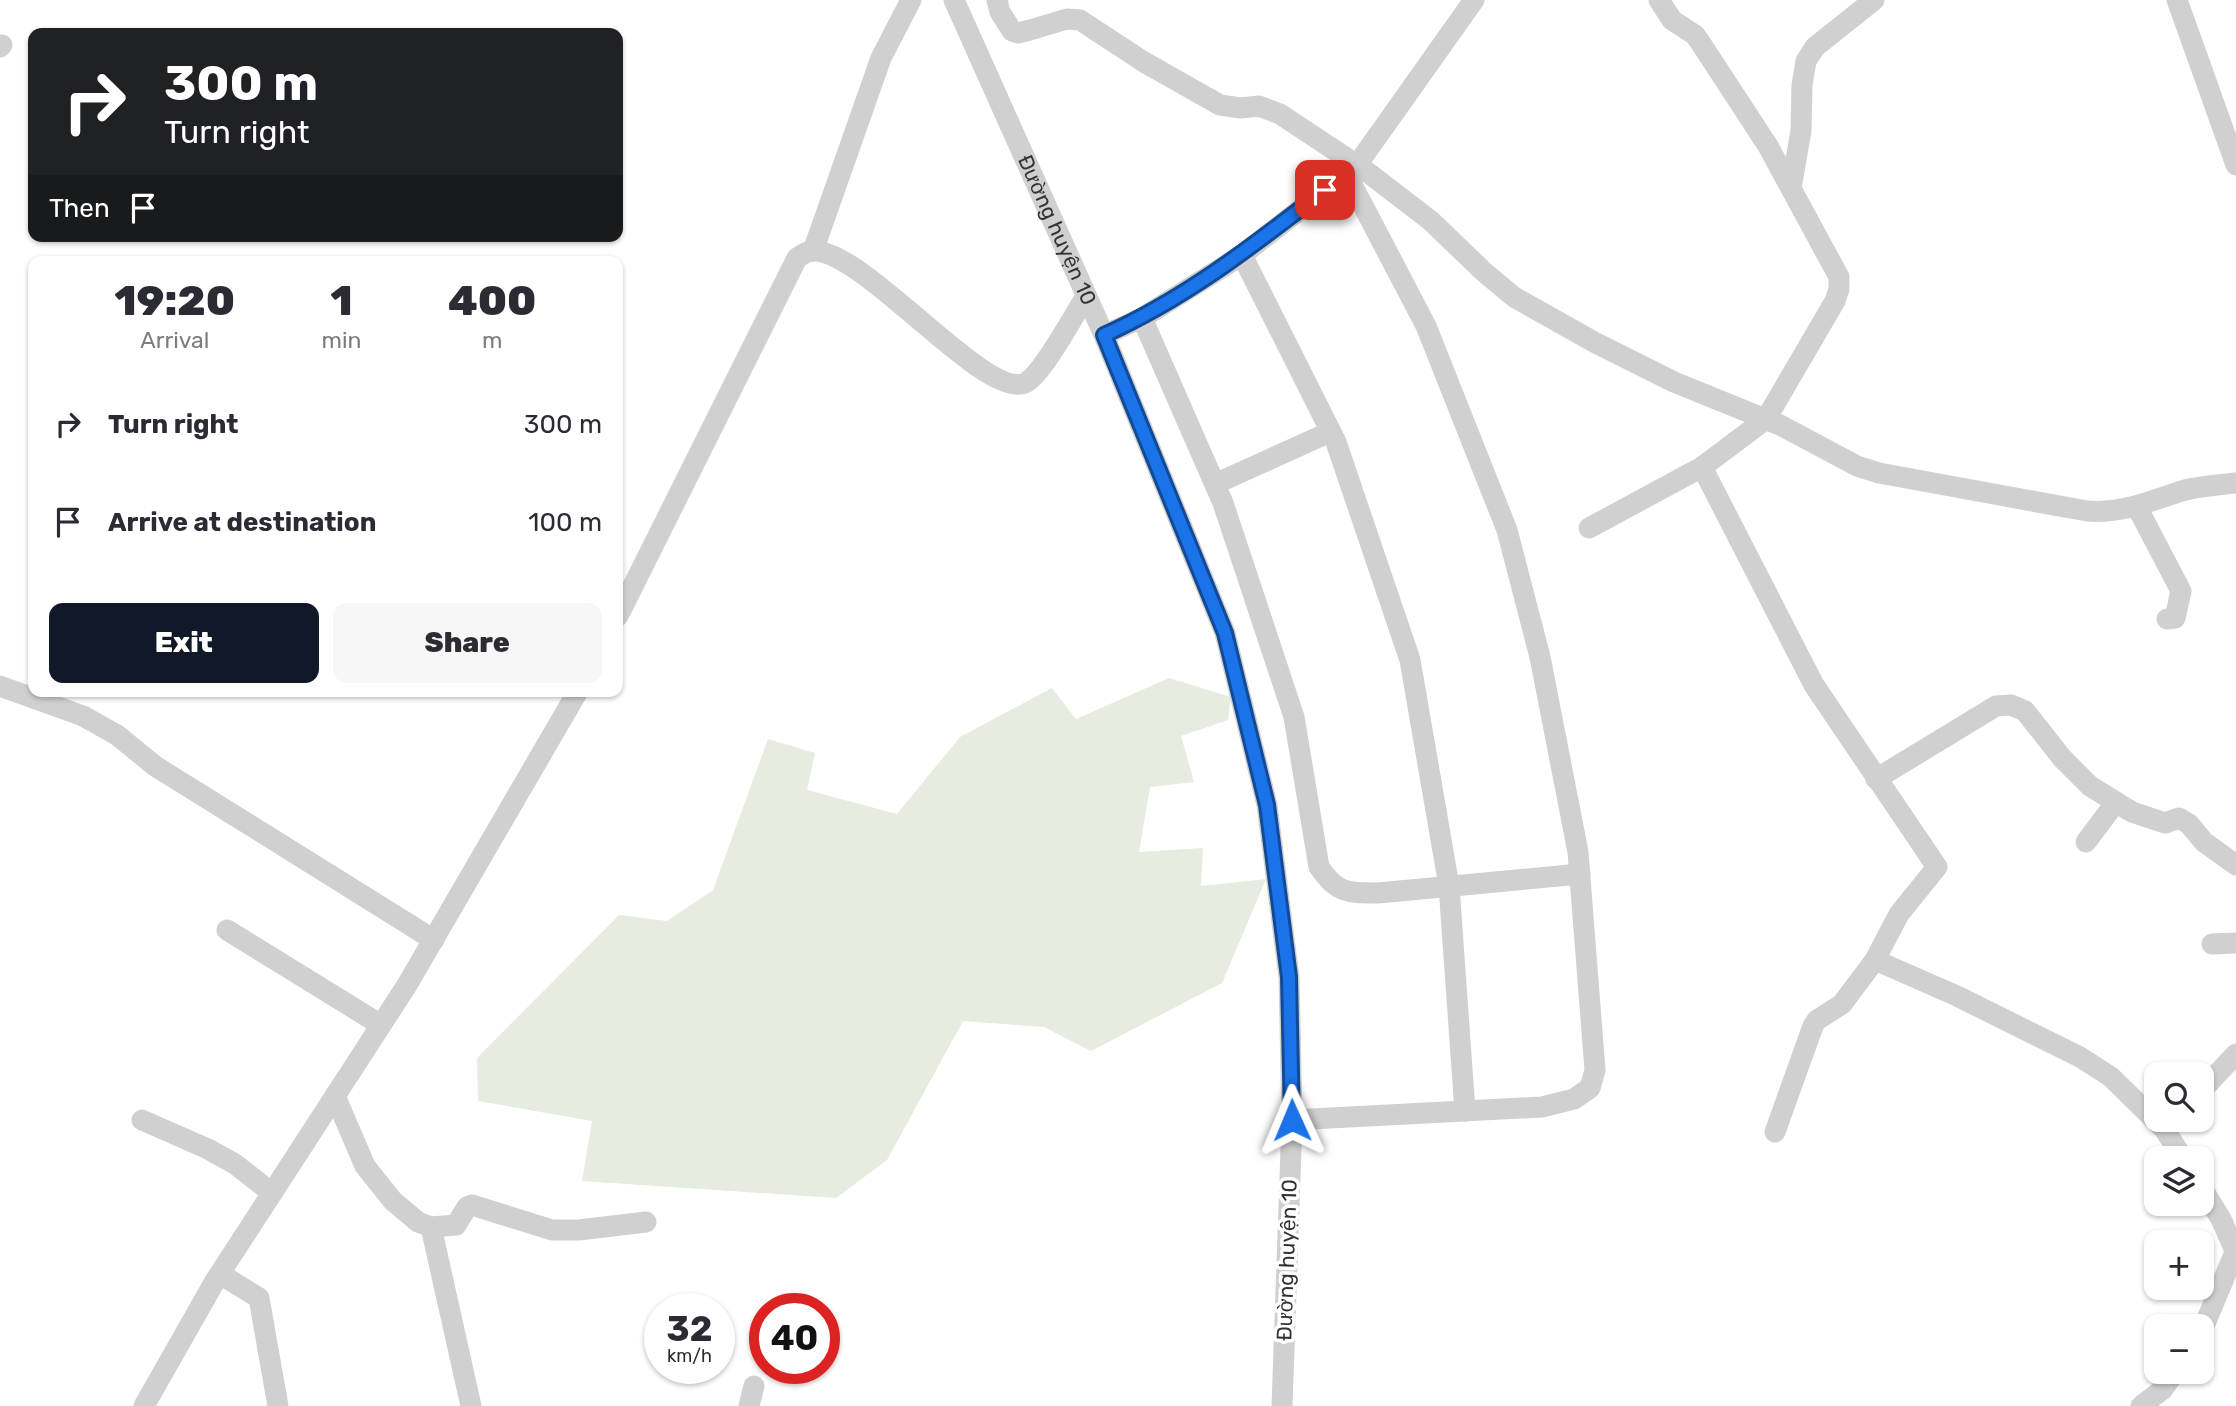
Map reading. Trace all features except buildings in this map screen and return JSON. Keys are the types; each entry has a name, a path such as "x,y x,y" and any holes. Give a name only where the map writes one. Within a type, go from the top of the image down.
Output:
{"street":[{"path":"813,251 877,69 911,0"},
{"name":"Đường huyện 10","path":"954,0 1104,335 1225,633 1267,805 1289,977 1292,1120 1282,1406"},
{"path":"997,0 1000,12 1012,31 1018,33 1067,19 1080,20 1144,62 1220,105 1269,108 1352,169 1431,221 1514,297 1594,342 1674,382 1766,419 1857,466 1879,473 2087,511 2119,512 2185,491 2236,482"},
{"path":"1104,335 1142,318 1242,255 1352,169 1474,0"},
{"path":"1589,528 1702,467 1766,419 1839,289 1839,277 1768,146 1695,34 1672,20 1660,0"},
{"path":"1791,188 1801,131 1802,85 1806,61 1815,47 1874,0"},
{"path":"2177,0 2236,165"},
{"path":"1292,1120 1542,1107 1574,1099 1590,1088 1595,1070 1578,852 1540,657 1507,530 1426,326 1352,169"},
{"path":"623,606 797,258 813,251 825,253 854,269 988,374 1016,385 1024,383 1038,372 1086,296"},
{"path":"1242,255 1330,432 1410,660 1450,886 1465,1111"},
{"path":"1142,318 1215,484 1294,717 1319,867 1328,881 1347,893 1378,893 1580,874"},
{"path":"1215,484 1330,432"},
{"path":"1702,467 1814,685 1937,867 1899,914 1875,960 1842,1004 1817,1020 1813,1026 1775,1132"},
{"path":"2137,507 2181,592 2175,618 2167,619"},
{"path":"0,686 28,696"},
{"path":"30,697 83,716 117,735 155,766 434,940"},
{"path":"144,1406 220,1274 434,940 575,697"},
{"path":"1876,779 1996,706 2011,705 2025,710 2062,758 2090,786 2132,812 2165,823 2179,818 2189,824 2204,842 2236,865"},
{"path":"2086,842 2116,802"},
{"path":"227,930 381,1025"},
{"path":"2212,944 2236,943"},
{"path":"1875,960 1957,996 2080,1057 2111,1077 2144,1104"},
{"path":"2214,1077 2236,1054"},
{"path":"335,1096 365,1166 393,1201 418,1222 431,1227 456,1225 467,1207 472,1205 552,1230 579,1230 646,1222"},
{"path":"142,1120 235,1164 272,1193"},
{"path":"2209,1314 2235,1252 2214,1208"},
{"path":"431,1227 471,1406"},
{"path":"220,1274 259,1298 278,1406"},
{"path":"2141,1406 2166,1384"}],"shaded area":[{"path":"1169,678 1231,697 1228,720 1181,736 1194,782 1150,787 1139,852 1203,848 1201,886 1266,879 1222,983 1091,1051 1044,1027 963,1021 887,1160 836,1198 582,1181 592,1121 478,1101 477,1058 619,915 667,921 713,890 768,739 815,753 807,790 897,814 960,737 1052,688 1076,719"}],"route":[{"path":"1292,1120 1289,977 1267,805 1225,633 1104,335 1142,318 1242,255 1325,190"}]}
